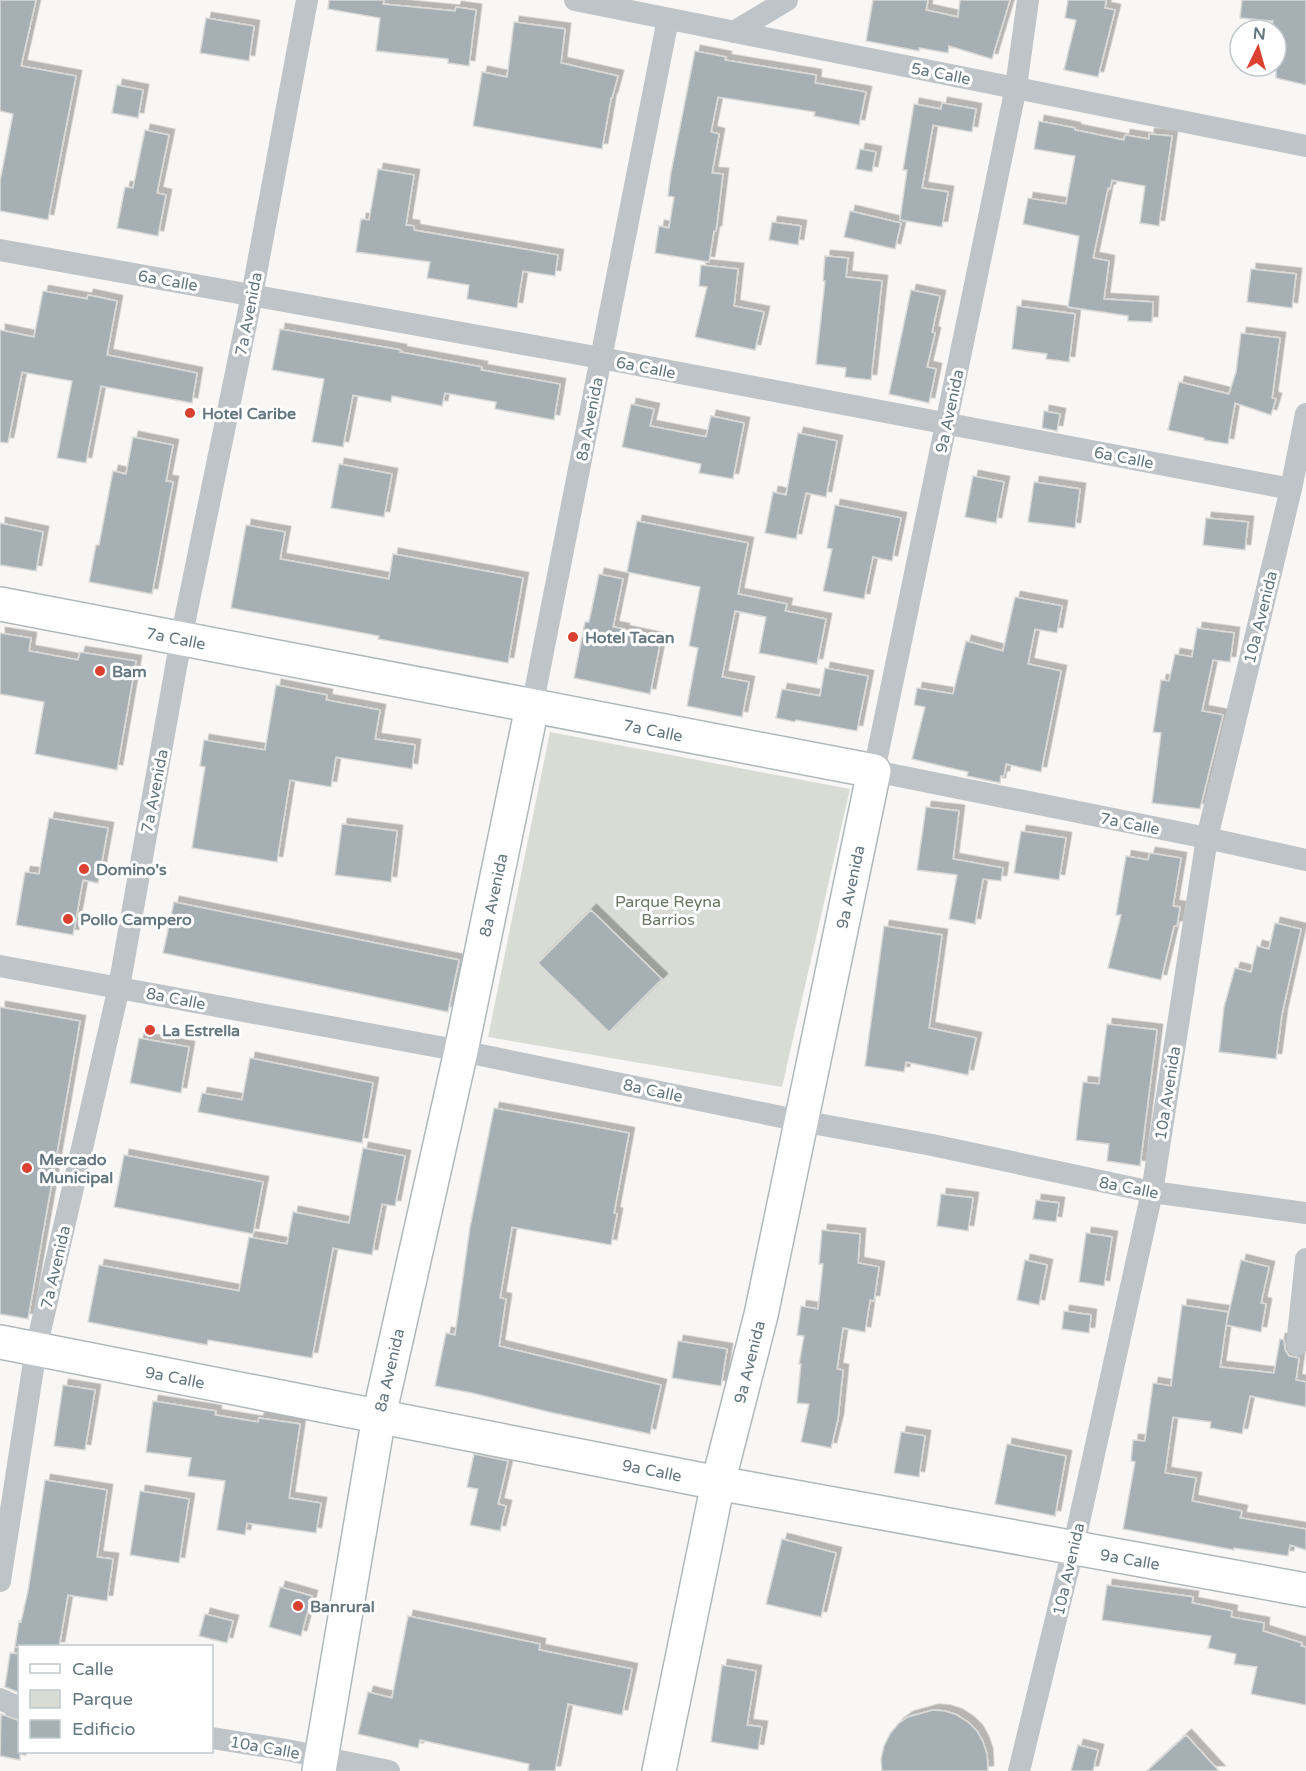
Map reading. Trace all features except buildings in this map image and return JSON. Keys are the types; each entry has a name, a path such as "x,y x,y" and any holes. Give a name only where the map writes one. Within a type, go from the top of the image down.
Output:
{"street":[{"name":"7a Avenida","path":"0,1581 36,1349 119,987 181,639 252,295 307,0"},
{"name":"5a Calle","path":"575,0 1306,146"},
{"path":"734,32 787,0"},
{"name":"9a Avenida","path":"659,1771 718,1483 761,1315 1016,87 1028,0"},
{"name":"8a Avenida","path":"321,1764 379,1416 461,1051 532,707 668,20"},
{"name":"6a Calle","path":"0,250 601,358 1291,489"},
{"name":"10a Avenida","path":"1019,1771 1073,1549 1152,1192 1207,838 1291,489 1306,414"},
{"name":"7a Calle","path":"0,604 874,771 1306,860"},
{"name":"8a Calle","path":"0,966 461,1051 801,1121 932,1145 1152,1192 1306,1213"},
{"path":"1297,1345 1306,1259"},
{"name":"9a Calle","path":"0,1342 718,1483 1306,1590"},
{"path":"0,1699 18,1707"},
{"name":"10a Calle","path":"213,1738 321,1764 389,1771"}],"green space":[{"name":"Parque Reyna Barrios","path":"550,732 850,789 782,1087 488,1037"}],"place":[{"name":"Hotel Caribe","path":"190,413"},
{"name":"Hotel Tacan","path":"573,637"},
{"name":"Bam","path":"100,671"},
{"name":"Domino's","path":"84,869"},
{"name":"Pollo Campero","path":"68,919"},
{"name":"La Estrella","path":"150,1030"},
{"name":"Mercado Municipal","path":"27,1168"},
{"name":"Banrural","path":"298,1606"}]}
